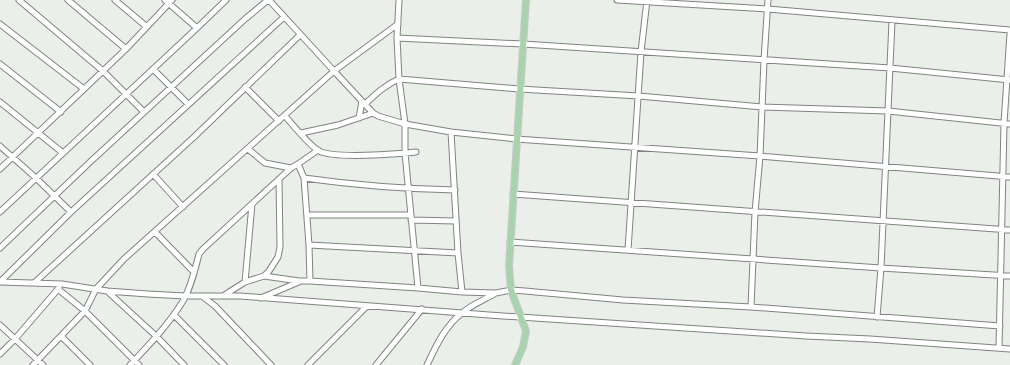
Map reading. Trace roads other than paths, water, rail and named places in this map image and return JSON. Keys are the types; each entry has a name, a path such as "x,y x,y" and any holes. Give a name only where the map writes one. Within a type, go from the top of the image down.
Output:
{"main road":[{"path":"515,365 523,347 526,331 511,290 509,266 519,89 526,0"}],"street":[{"path":"19,0 103,71 144,112"},
{"path":"68,0 126,49"},
{"path":"116,0 147,27"},
{"path":"0,212 226,0"},
{"path":"0,248 54,195 171,86 268,0 373,113 378,116 405,124 451,132 516,139 760,156 1010,177"},
{"path":"399,0 397,38 399,79 405,124 405,153 418,288"},
{"path":"617,0 768,9 1010,30"},
{"path":"751,307 755,212 760,156 768,0"},
{"path":"0,169 126,49 169,1 197,28"},
{"path":"628,250 641,52 647,1"},
{"path":"1,282 71,212 284,17"},
{"path":"877,317 881,268 892,20"},
{"path":"0,24 84,89"},
{"path":"33,365 85,311 96,290 124,259 334,71 398,24"},
{"path":"34,283 153,174 300,34"},
{"path":"998,348 1000,326 1003,176 1007,123 1010,34"},
{"path":"397,38 523,44 890,68 1009,80"},
{"path":"0,64 61,112"},
{"path":"153,68 188,104"},
{"path":"359,118 364,103 380,89 399,79 519,89 639,96 762,107 888,111 1007,123"},
{"path":"245,87 278,121"},
{"path":"0,102 63,154"},
{"path":"301,133 331,127 373,113"},
{"path":"285,116 318,150 331,154 356,155 416,152"},
{"path":"451,132 458,253 462,292"},
{"path":"0,146 71,212"},
{"path":"248,148 265,163 291,168"},
{"path":"130,365 174,315 185,296 199,254 202,250 291,168 318,150"},
{"path":"298,164 304,178 310,281"},
{"path":"153,174 183,207"},
{"path":"304,178 345,184 408,189 455,190"},
{"path":"264,276 278,258 280,247 279,179"},
{"path":"513,194 1010,230"},
{"path":"245,282 252,204"},
{"path":"307,215 411,217 456,222"},
{"path":"155,232 194,272"},
{"path":"510,242 1010,276"},
{"path":"309,245 458,253"},
{"path":"223,296 245,282 264,276 301,281 462,292 496,293 511,290 623,300 751,307 1000,326"},
{"path":"260,298 301,281"},
{"path":"1,282 62,284 107,291 185,296 260,298 801,336 870,338 1010,348"},
{"path":"0,354 62,284"},
{"path":"58,289 85,311 139,365"},
{"path":"107,291 156,336 184,365"},
{"path":"427,365 440,337 462,313 496,293"},
{"path":"202,296 214,306 271,365"},
{"path":"308,365 367,306"},
{"path":"376,365 406,331 422,309"},
{"path":"174,315 224,365"},
{"path":"0,325 43,365"},
{"path":"61,336 90,365"}]}
